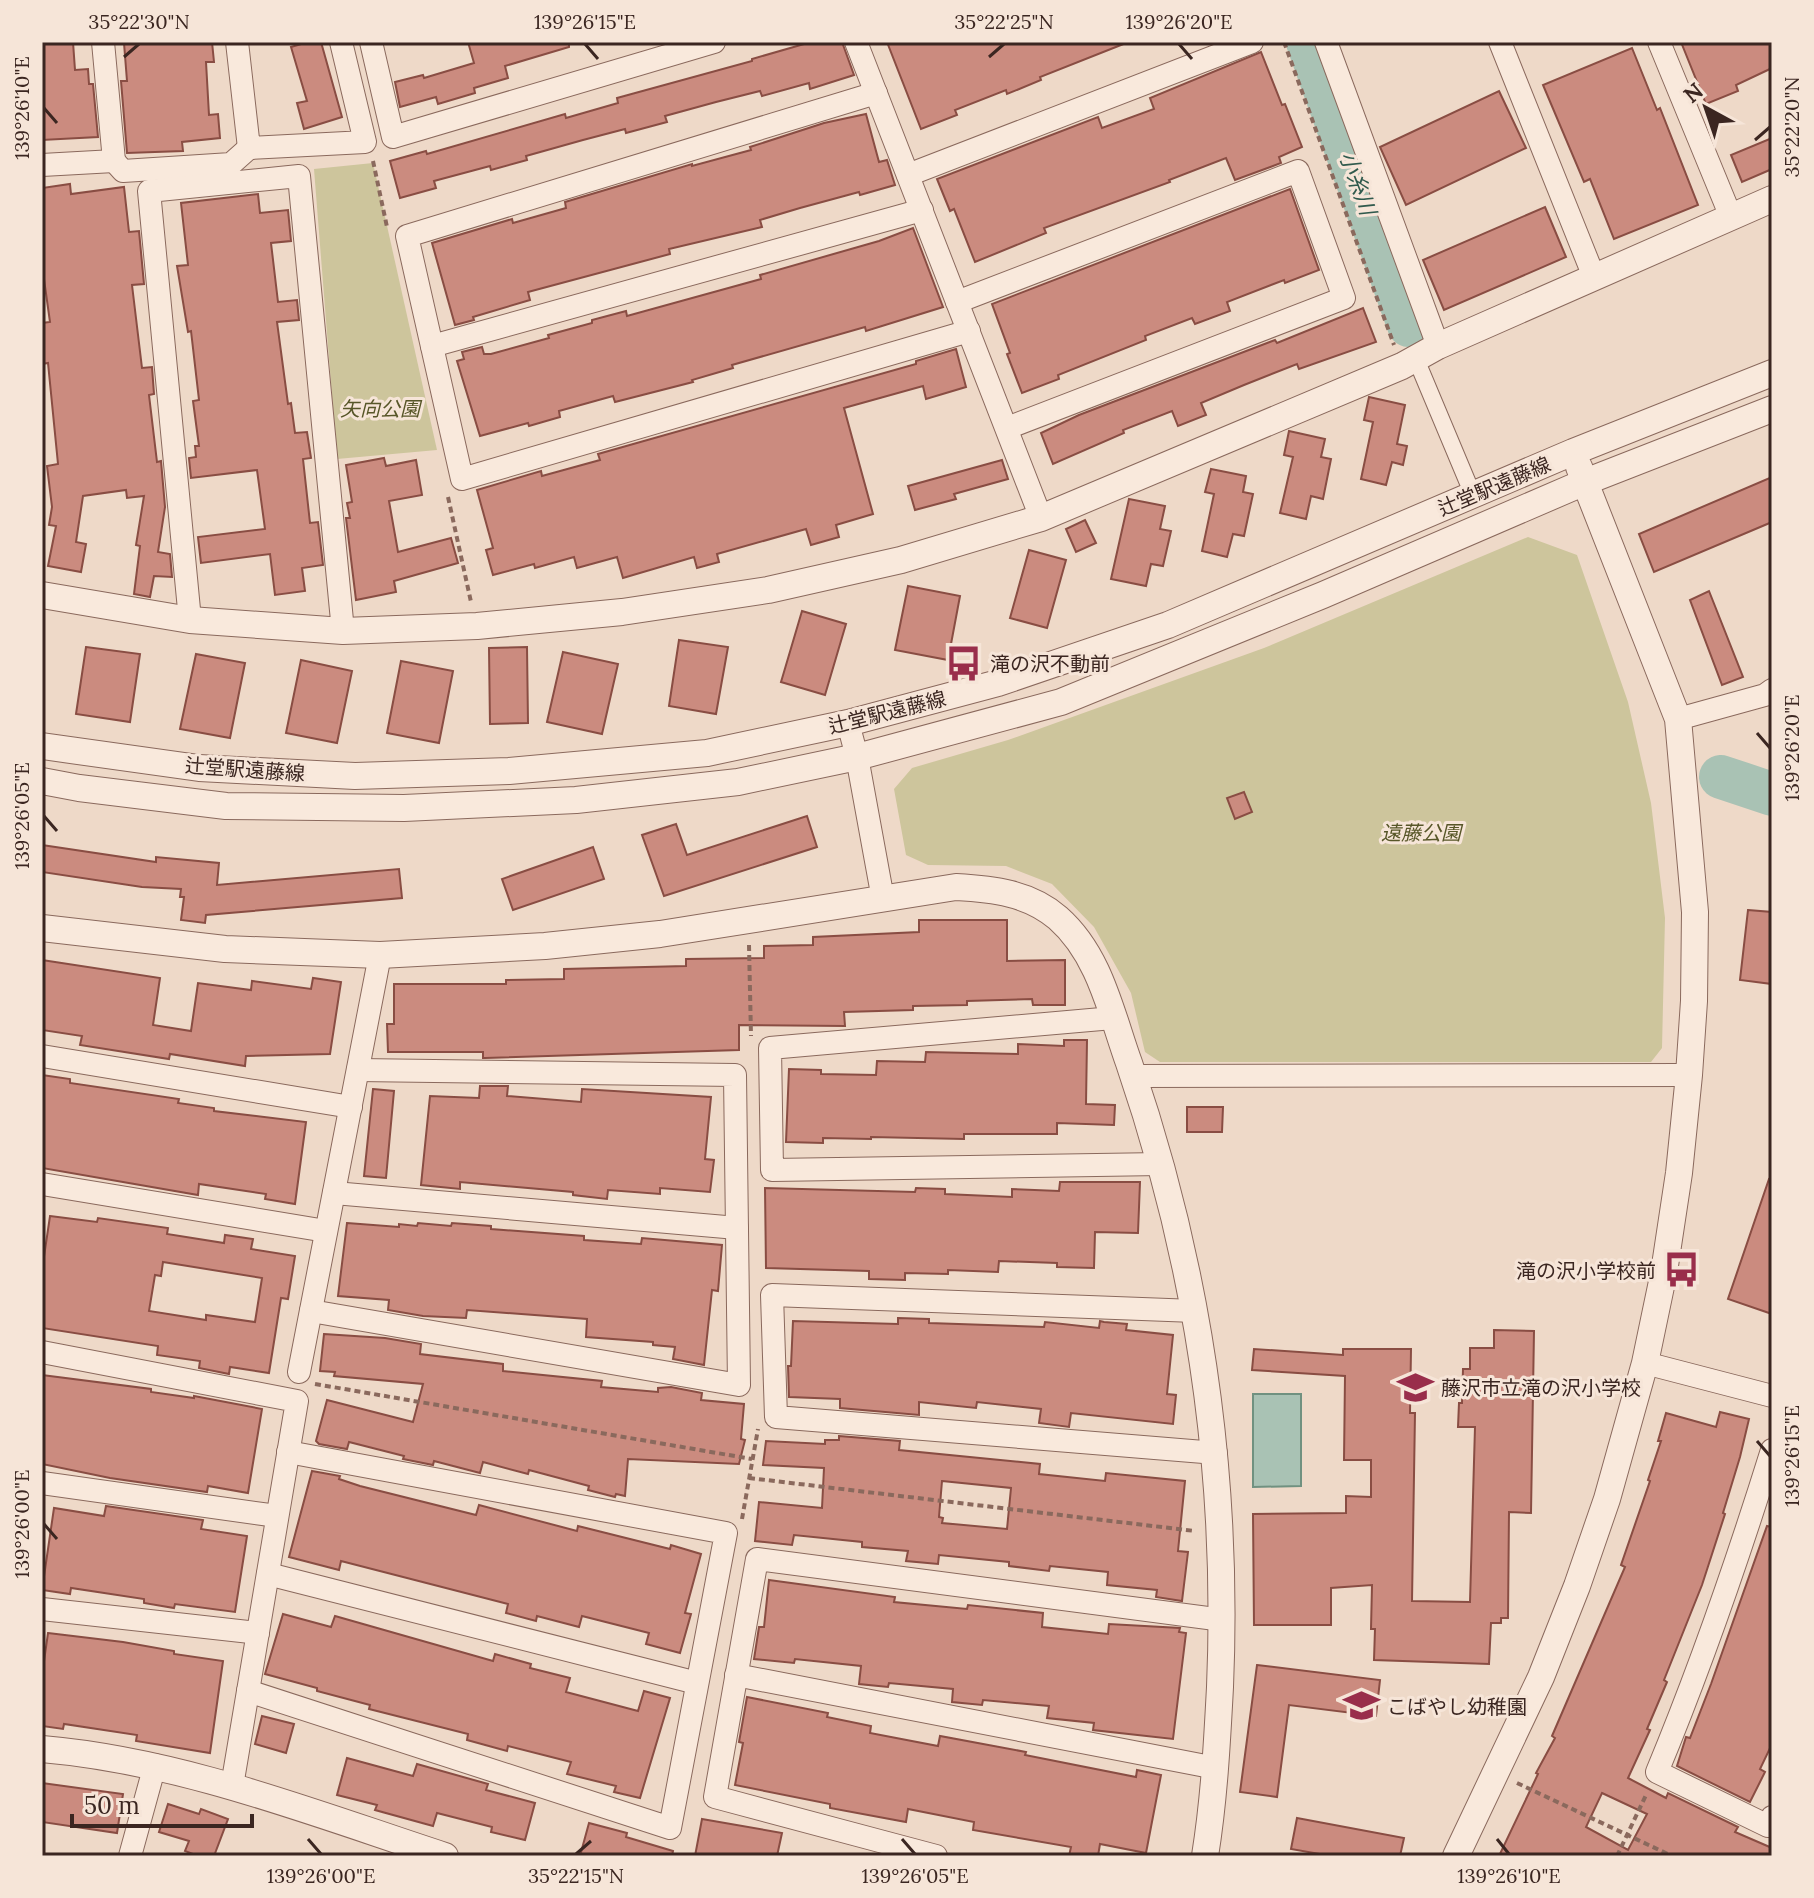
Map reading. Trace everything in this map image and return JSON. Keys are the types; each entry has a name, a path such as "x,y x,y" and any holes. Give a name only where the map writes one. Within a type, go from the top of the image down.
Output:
{"street":[{"path":"103,42 114,161 123,171 231,164 249,148 365,142 341,42"},
{"path":"237,42 249,148"},
{"path":"371,42 393,137 714,42"},
{"path":"856,42 1041,518"},
{"path":"908,175 1252,42"},
{"path":"1326,42 1419,357 1473,495"},
{"path":"1500,42 1594,277"},
{"path":"1659,42 1731,217"},
{"path":"876,93 407,236 462,479 969,331"},
{"path":"42,165 114,161"},
{"path":"957,302 1298,171 1344,298 1007,428"},
{"path":"190,620 149,191 299,176 343,631"},
{"path":"42,595 190,620 343,631 477,626 622,612 768,590 901,560 1041,518 1419,357 1772,199"},
{"path":"432,346 922,210"},
{"name":"辻堂駅遠藤線","path":"42,746 199,768 370,776 509,771 707,753 848,723 998,683 1168,625 1573,452 1772,373"},
{"name":"辻堂駅遠藤線","path":"42,781 226,806 404,808 576,800 738,782 857,757 1061,702 1323,595 1585,482 1772,409"},
{"path":"1456,1856 1541,1677 1607,1499 1645,1363 1670,1230 1689,1075 1695,912 1678,719 1573,452"},
{"path":"1678,719 1765,695 1772,690"},
{"path":"848,723 883,899"},
{"path":"42,928 225,949 380,955 545,946 660,934 956,887 995,889 1028,899 1057,917 1081,942 1100,977 1161,1164 1195,1311 1216,1453 1223,1620 1216,1768 1205,1856"},
{"path":"306,1378 311,1311 380,955"},
{"path":"1113,1018 770,1048 772,1170 1161,1164"},
{"path":"42,1056 351,1107"},
{"path":"311,1311 739,1385 735,1075 358,1070"},
{"path":"1133,1076 1689,1075"},
{"path":"42,1184 326,1231"},
{"path":"334,1193 737,1228"},
{"path":"1195,1311 772,1295 776,1417 1216,1453"},
{"path":"42,1352 297,1401 232,1786"},
{"path":"1645,1363 1772,1396"},
{"path":"1772,1450 1699,1670 1657,1772 1768,1826 1772,1817"},
{"path":"248,1691 670,1828 726,1533 288,1452"},
{"path":"42,1483 277,1516"},
{"path":"936,1856 715,1797 757,1559 1223,1620"},
{"path":"268,1574 697,1683"},
{"path":"42,1609 258,1633"},
{"path":"736,1675 1216,1768"},
{"path":"42,1749 155,1765 232,1786 445,1856"},
{"path":"136,1854 155,1765"}],"path":[{"path":"1284,42 1419,357"},
{"path":"306,1378 753,1459"},
{"path":"749,1478 1221,1534"},
{"path":"1617,1856 1657,1772"},
{"path":"1497,1773 1672,1856"}],"green space":[{"name":"矢向公園","path":"373,163 437,450 337,459 314,169"},
{"name":"遠藤公園","path":"1528,537 1577,555 1628,702 1651,803 1665,918 1662,1048 1651,1062 1160,1062 1145,1052 1131,993 1094,927 1052,884 1006,866 928,865 906,855 894,789 912,768 1008,740 1264,648"}],"shaded area":[{"path":"1253,1394 1301,1394 1301,1486 1253,1487"}],"building":[{"path":"73,42 75,70 88,69 89,84 93,84 98,137 42,140 42,43"},
{"path":"212,42 214,62 206,62 209,115 218,114 220,138 182,142 183,151 127,153 121,81 127,81 124,43"},
{"path":"321,42 342,117 304,129 297,103 307,101 291,47"},
{"path":"468,42 569,42 569,47 505,66 508,78 474,88 475,93 438,104 436,97 400,107 395,82 423,75 424,78 474,63"},
{"path":"811,42 842,42 854,75 810,89 809,83 762,96 760,91 716,102 665,116 667,122 626,133 625,129 526,156 527,160 491,170 490,166 434,181 436,188 400,198 390,161 426,151 427,154 565,114 566,118 618,103 617,98"},
{"path":"887,42 1126,43 1040,77 1041,80 1007,94 1006,90 955,110 957,115 921,129"},
{"path":"1681,42 1772,42 1772,68 1736,85 1738,91 1706,104"},
{"path":"1632,48 1657,110 1660,108 1698,205 1614,239 1590,179 1584,182 1543,85"},
{"path":"1261,52 1302,147 1279,157 1281,163 1235,180 1226,158 1044,228 1046,233 975,262 954,209 950,211 937,179 1098,117 1102,128 1154,109 1150,98"},
{"path":"1499,91 1526,148 1406,205 1380,147"},
{"path":"866,114 879,162 887,160 895,185 800,208 760,220 762,227 669,249 670,254 528,292 530,300 455,325 432,243 512,219 513,223 566,208 565,202 692,164 751,150 750,147 824,123"},
{"path":"1772,138 1772,169 1742,182 1731,155"},
{"path":"70,184 71,194 124,187 129,232 139,231 144,284 132,285 142,368 152,367 154,394 149,395 157,462 161,461 165,507 158,552 170,554 172,577 154,576 150,597 134,594 140,546 136,545 144,496 127,498 126,490 83,496 76,542 86,544 81,572 48,566 56,526 49,525 52,507 47,466 58,464 48,363 42,364 42,323 50,322 42,265 42,188"},
{"path":"1290,189 1319,270 1227,302 1230,311 1195,324 1192,318 1145,336 1146,340 1058,375 1059,379 1022,393 992,304"},
{"path":"258,194 260,213 288,210 291,241 271,243 278,302 297,300 299,320 277,322 295,433 307,432 311,458 303,459 310,523 318,522 323,565 302,568 305,591 275,595 270,554 201,563 198,537 265,529 257,470 191,478 189,458 196,457 195,446 199,446 193,401 199,400 191,331 188,332 177,266 188,265 181,203"},
{"path":"1545,207 1566,257 1444,310 1423,260"},
{"path":"913,228 943,307 866,331 865,327 732,365 733,368 693,382 615,402 613,396 559,411 560,417 480,436 457,361 464,359 462,352 482,347 484,354 491,354 549,338 548,335 592,323 592,320 626,311 627,316 761,279 760,275 879,241"},
{"path":"1363,308 1376,342 1299,369 1297,364 1201,403 1206,415 1178,426 1172,411 1123,430 1124,433 1053,464 1041,433 1079,415 1275,340 1277,343"},
{"path":"956,349 966,387 926,399 923,386 844,408 873,514 836,525 839,537 811,545 806,529 717,554 719,562 697,568 694,557 623,578 617,557 577,568 574,557 493,575 486,550 493,548 477,490 541,471 542,476 600,460 598,454 916,364 916,361"},
{"path":"1369,397 1405,405 1397,444 1407,446 1403,465 1392,462 1386,485 1361,479 1373,422 1364,420"},
{"path":"1289,431 1325,439 1321,457 1331,459 1323,499 1311,496 1306,519 1280,513 1293,457 1284,455"},
{"path":"384,458 386,466 416,460 422,495 389,501 398,552 451,538 458,563 394,581 396,592 356,600 346,518 350,518 347,503 352,502 346,465"},
{"path":"1002,460 1008,479 954,494 956,499 915,510 908,486"},
{"path":"1211,469 1246,476 1243,492 1253,494 1244,536 1233,534 1227,557 1202,551 1214,494 1205,492"},
{"path":"1772,477 1772,522 1654,572 1639,534"},
{"path":"1129,499 1165,506 1160,529 1171,531 1163,566 1151,564 1146,586 1111,579"},
{"path":"1085,520 1096,543 1076,552 1066,529"},
{"path":"1029,550 1066,560 1047,628 1010,618"},
{"path":"908,586 960,596 948,660 895,650"},
{"path":"1709,591 1743,677 1722,685 1690,600"},
{"path":"802,611 846,624 825,695 781,682"},
{"path":"679,640 728,647 716,714 669,706"},
{"path":"86,647 140,654 130,722 76,714"},
{"path":"527,647 528,723 490,724 489,648"},
{"path":"563,652 618,664 602,734 547,722"},
{"path":"196,654 245,663 230,738 180,729"},
{"path":"301,660 352,671 337,743 286,733"},
{"path":"401,661 453,671 439,743 387,733"},
{"path":"1244,792 1252,812 1235,819 1227,798"},
{"path":"807,816 817,847 664,896 642,835 676,824 687,855"},
{"path":"42,845 156,862 156,857 219,863 217,885 399,869 402,898 206,915 205,923 181,920 184,897 180,897 181,889 142,887 42,872"},
{"path":"593,847 604,879 513,910 502,879"},
{"path":"1748,910 1772,912 1772,984 1740,980"},
{"path":"919,920 1007,920 1007,961 1065,960 1065,1005 1033,1005 1032,999 967,1001 967,1005 913,1006 913,1010 844,1012 845,1026 739,1025 739,1050 485,1058 483,1052 388,1052 387,1024 394,1024 394,984 506,984 506,980 564,979 564,969 686,966 686,959 764,958 764,946 813,945 813,937 919,932"},
{"path":"42,960 160,978 153,1025 191,1031 198,983 251,990 252,981 311,989 313,978 341,982 330,1054 246,1056 245,1066 170,1054 169,1059 80,1045 82,1036 42,1030"},
{"path":"1064,1040 1087,1040 1086,1104 1115,1105 1114,1125 1057,1123 1057,1134 964,1134 964,1139 871,1137 823,1138 823,1143 786,1142 789,1069 821,1070 821,1074 876,1075 877,1061 925,1062 926,1052 1018,1054 1018,1044 1064,1046"},
{"path":"42,1075 70,1079 70,1083 179,1099 178,1103 214,1108 214,1111 306,1122 295,1204 265,1199 266,1194 199,1184 198,1195 42,1168"},
{"path":"480,1086 508,1086 507,1096 581,1102 582,1089 711,1097 705,1159 714,1160 710,1192 660,1188 660,1194 608,1190 607,1199 573,1195 573,1192 460,1182 460,1189 421,1185 430,1096 479,1098"},
{"path":"373,1089 394,1091 386,1178 364,1176"},
{"path":"1187,1107 1223,1107 1222,1132 1187,1132"},
{"path":"1769,1179 1772,1180 1772,1314 1728,1299"},
{"path":"1060,1182 1140,1182 1138,1233 1095,1232 1094,1268 999,1261 998,1272 948,1270 948,1274 905,1273 905,1280 869,1279 869,1271 766,1268 765,1188 915,1192 916,1188 945,1189 945,1194 1012,1197 1012,1189 1059,1191"},
{"path":"50,1216 97,1222 98,1218 168,1228 167,1234 224,1243 225,1235 253,1239 251,1249 295,1256 288,1299 281,1298 269,1373 230,1367 229,1374 199,1368 200,1361 157,1355 158,1346 42,1328 42,1270","holes":["163,1262 262,1278 255,1322 206,1315 206,1320 149,1311 155,1275 161,1276"]},
{"path":"347,1223 399,1227 399,1224 451,1226 452,1223 584,1236 584,1240 641,1244 642,1238 722,1245 718,1291 712,1290 704,1365 673,1359 675,1347 653,1345 653,1342 586,1337 587,1319 467,1310 466,1318 423,1316 388,1310 389,1300 338,1296"},
{"path":"898,1318 929,1319 929,1323 1044,1327 1045,1322 1099,1328 1100,1321 1127,1324 1126,1330 1173,1335 1167,1394 1176,1395 1173,1424 1071,1413 1069,1427 1039,1423 1041,1409 977,1402 976,1408 919,1402 919,1415 840,1408 840,1399 789,1397 788,1366 791,1366 793,1321 898,1324"},
{"path":"1494,1330 1534,1331 1531,1513 1509,1512 1508,1618 1501,1618 1501,1623 1491,1623 1489,1664 1374,1660 1372,1585 1331,1588 1331,1625 1254,1625 1253,1514 1346,1513 1346,1496 1371,1497 1371,1460 1344,1460 1345,1376 1252,1370 1254,1349 1343,1355 1343,1349 1411,1349 1410,1413 1415,1413 1412,1601 1470,1602 1475,1427 1458,1427 1459,1403 1462,1403 1463,1369 1470,1369 1470,1348 1494,1348"},
{"path":"324,1334 421,1344 420,1354 503,1364 503,1371 602,1381 601,1387 658,1392 658,1388 671,1387 702,1393 701,1400 744,1404 741,1439 745,1440 739,1464 628,1459 625,1496 616,1494 615,1497 588,1490 589,1486 529,1470 528,1474 483,1462 480,1473 434,1461 433,1465 403,1459 404,1456 349,1442 347,1449 319,1444 316,1441 327,1400 413,1422 423,1384 334,1376 335,1372 320,1371"},
{"path":"42,1375 151,1389 151,1392 194,1396 262,1409 248,1493 208,1486 207,1492 110,1478 42,1464"},
{"path":"1720,1412 1749,1419 1725,1514 1702,1585 1664,1680 1667,1682 1647,1729 1650,1730 1628,1778 1666,1798 1668,1793 1738,1827 1735,1832 1772,1848 1772,1856 1499,1856 1555,1738 1552,1736 1625,1567 1621,1565 1650,1481 1666,1413 1716,1427","holes":["1602,1793 1647,1814 1628,1850 1586,1827"]},
{"path":"839,1436 900,1441 899,1450 1040,1464 1039,1474 1105,1481 1106,1473 1185,1481 1178,1551 1188,1552 1182,1601 1156,1597 1157,1590 1107,1585 1108,1572 1050,1566 1049,1571 1009,1566 1009,1562 939,1555 938,1564 906,1561 908,1551 862,1547 862,1542 794,1535 792,1545 755,1541 759,1502 822,1508 824,1468 763,1465 766,1441 825,1444 825,1440 839,1440","holes":["942,1481 1011,1488 1007,1529 942,1523 943,1518 939,1517"]},
{"path":"312,1471 340,1476 339,1479 360,1486 476,1515 479,1505 577,1531 578,1526 701,1554 685,1613 691,1614 680,1653 646,1644 649,1633 582,1616 579,1627 537,1616 536,1621 506,1613 508,1604 341,1561 339,1570 289,1557"},
{"path":"106,1506 203,1520 201,1529 247,1536 235,1612 175,1604 174,1608 144,1603 144,1599 71,1588 70,1594 42,1590 54,1508 104,1516"},
{"path":"1767,1526 1772,1527 1772,1744 1760,1769 1765,1772 1750,1802 1677,1766 1686,1737 1690,1738 1711,1684"},
{"path":"769,1580 895,1597 894,1602 967,1609 968,1605 1043,1613 1042,1627 1108,1634 1109,1624 1180,1628 1179,1632 1186,1633 1173,1739 1093,1730 1094,1723 1047,1718 1049,1706 983,1700 982,1705 952,1702 953,1689 889,1683 888,1687 859,1684 861,1666 795,1659 794,1663 754,1659 759,1627 764,1627"},
{"path":"283,1614 331,1627 335,1616 493,1661 495,1654 531,1664 530,1668 570,1678 566,1692 638,1711 644,1691 670,1698 640,1798 614,1792 616,1786 567,1774 571,1762 508,1746 507,1751 467,1740 468,1734 369,1709 370,1705 265,1674"},
{"path":"48,1633 123,1642 223,1661 210,1753 136,1741 137,1735 64,1724 63,1729 42,1726 42,1675"},
{"path":"1257,1665 1380,1680 1376,1716 1289,1705 1277,1797 1240,1792"},
{"path":"747,1697 828,1713 827,1717 871,1726 870,1733 938,1746 940,1736 1136,1777 1137,1770 1161,1775 1146,1853 1100,1844 1098,1856 1069,1856 1071,1847 973,1830 974,1822 908,1809 906,1822 735,1785"},
{"path":"262,1716 294,1724 286,1753 255,1744"},
{"path":"347,1758 413,1776 417,1764 488,1784 486,1790 535,1803 525,1840 491,1832 492,1827 437,1813 433,1826 375,1810 377,1805 337,1795"},
{"path":"42,1783 123,1794 117,1833 42,1822"},
{"path":"168,1804 199,1814 201,1809 228,1819 214,1856 198,1856 185,1851 189,1841 159,1832"},
{"path":"1297,1818 1404,1838 1400,1856 1331,1856 1291,1849"},
{"path":"702,1819 782,1833 777,1856 695,1856"},
{"path":"589,1823 627,1833 626,1837 673,1851 672,1856 580,1856"}],"waterway":[{"name":"小糸川","path":"1308,42 1409,325"},
{"name":"小糸川","path":"1721,777 1772,794"}],"place":[{"name":"滝の沢不動前","path":"964,663"},
{"name":"滝の沢小学校前","path":"1682,1270"},
{"name":"藤沢市立滝の沢小学校","path":"1415,1387"},
{"name":"こばやし幼稚園","path":"1361,1706"}]}
